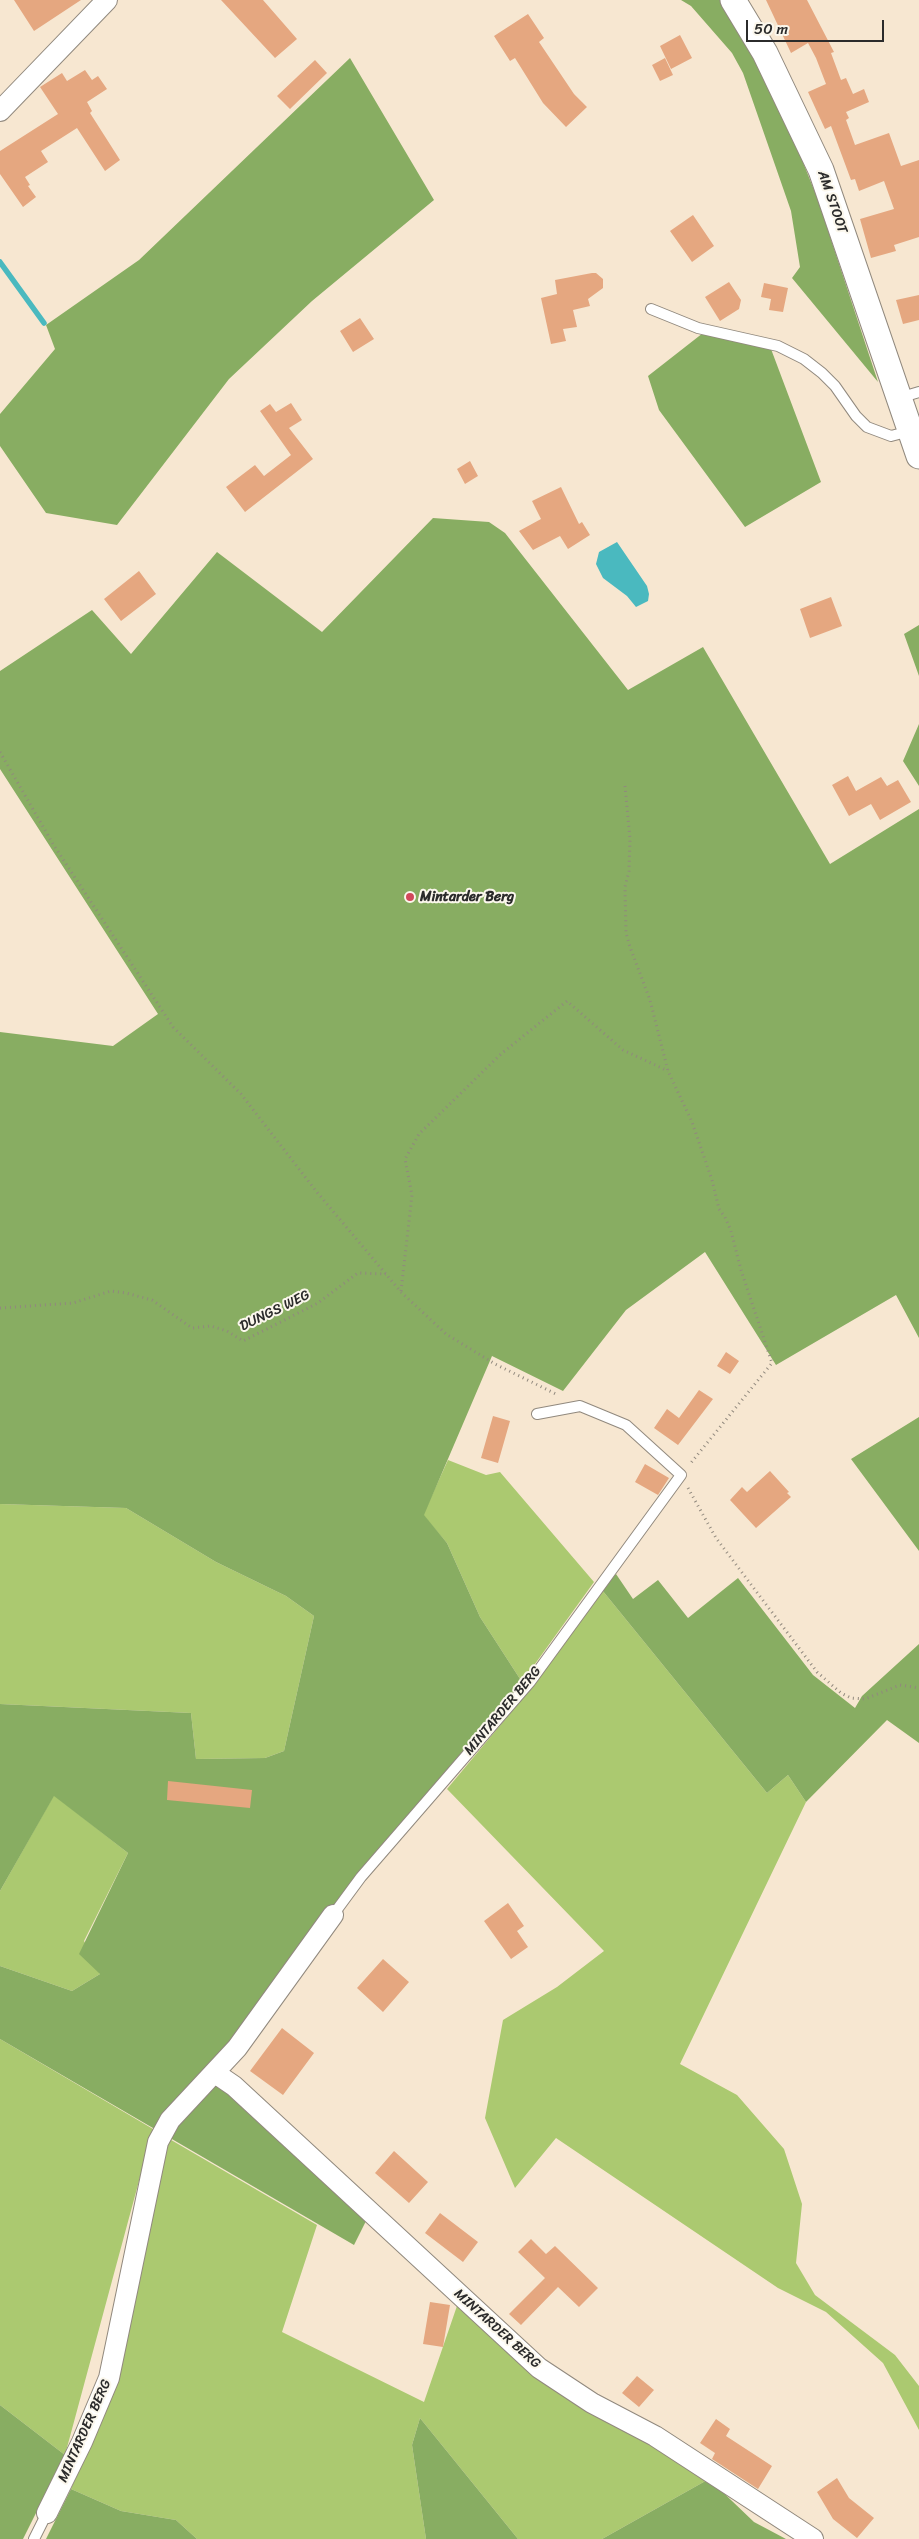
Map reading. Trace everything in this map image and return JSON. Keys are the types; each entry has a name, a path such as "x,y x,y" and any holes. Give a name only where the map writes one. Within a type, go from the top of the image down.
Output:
{"street":[{"path":"0,111 107,0"},
{"name":"AM STOOT","path":"733,0 765,53 821,170 908,409 919,456"},
{"name":"MINTARDER BERG","path":"47,2513 82,2442 109,2378 158,2142 170,2120 216,2073 237,2048 333,1915"},
{"name":"MINTARDER BERG","path":"216,2073 234,2086 539,2368 592,2403 655,2436 813,2539"}],"lane":[{"path":"651,309 698,328 778,346 804,359 835,386 856,416 867,427 891,436 908,409"},
{"path":"536,1414 580,1406 626,1425 681,1475"},
{"name":"MINTARDER BERG","path":"333,1915 361,1877 530,1682 681,1475"},
{"name":"MINTARDER BERG","path":"34,2539 47,2513"}],"path":[{"path":"0,752 53,844 173,1027 241,1094 316,1191 401,1292 446,1334 496,1364 580,1406"},
{"path":"625,786 630,839 629,871 625,887 626,933 650,1000 668,1071 692,1122 712,1180 719,1209 731,1231 741,1270 772,1363 681,1475 716,1538 817,1672 841,1693 850,1698 865,1699 900,1685 919,1688"},
{"path":"401,1292 412,1195 405,1159 419,1134 501,1054 567,1001 624,1050 668,1071"},
{"name":"DUNGS WEG","path":"0,1308 73,1303 111,1291 126,1293 152,1300 192,1328 211,1326 227,1331 243,1341 318,1303 358,1273 386,1274"}],"green space":[{"path":"681,0 720,0 765,79 793,137 818,200 878,382 792,278 800,267 791,211 743,73 732,53 691,6"},
{"path":"350,58 434,200 312,301 229,379 117,525 46,513 0,446 0,414 55,349 46,325 139,260"},
{"path":"703,333 771,349 821,482 745,527 659,410 648,376"},
{"path":"433,518 489,522 505,533 628,690 703,647 830,864 919,809 919,1338 896,1295 776,1365 705,1252 626,1310 563,1391 492,1356 424,1515 447,1543 480,1617 522,1682 440,1781 207,2074 369,2215 354,2245 0,2039 0,1966 72,1991 100,1974 79,1954 128,1853 54,1796 0,1891 0,1704 191,1713 196,1759 265,1758 284,1751 314,1616 286,1596 216,1562 126,1508 0,1504 0,1032 113,1046 158,1014 0,769 0,671 92,610 131,654 217,552 322,632"},
{"path":"919,625 919,676 904,634"},
{"path":"919,724 919,786 903,761"},
{"path":"919,1417 919,1551 851,1459"},
{"path":"448,1460 486,1475 500,1472 594,1582 522,1682 480,1617 447,1543 423,1515"},
{"path":"0,1504 126,1508 216,1562 286,1596 314,1616 284,1751 265,1758 196,1759 191,1713 0,1704"},
{"path":"616,1574 633,1599 658,1580 688,1618 738,1578 813,1675 855,1708 862,1696 919,1644 919,1743 887,1720 806,1802 788,1775 767,1793 602,1590"},
{"path":"602,1590 767,1793 788,1775 806,1802 680,2064 737,2095 784,2149 802,2204 796,2263 815,2295 895,2355 919,2386 919,2430 883,2363 826,2312 778,2288 556,2138 515,2188 485,2118 503,2020 557,1987 604,1951 447,1789 533,1686"},
{"path":"54,1795 128,1853 84,1941 100,1974 72,1991 0,1966 0,1891"},
{"path":"0,2039 153,2129 65,2455 0,2405"},
{"path":"166,2137 317,2225 282,2332 424,2402 458,2303 709,2479 602,2539 518,2539 420,2418 412,2445 426,2539 197,2539 176,2520 121,2511 71,2489 114,2380"},
{"path":"0,2405 65,2455 23,2539 0,2539"},
{"path":"420,2418 518,2539 426,2539 412,2445"},
{"path":"709,2479 754,2522 786,2539 602,2539"},
{"path":"71,2489 121,2511 176,2520 197,2539 46,2539"}],"water":[{"path":"617,542 647,586 648,601 636,607 627,596 603,578 596,564 599,552"}],"building":[{"path":"14,0 81,0 34,31"},
{"path":"221,0 263,0 297,39 275,58"},
{"path":"766,0 807,0 834,52 831,53 841,80 846,78 853,94 864,89 869,102 846,112 849,118 846,120 855,145 889,133 901,166 919,160 919,237 894,245 896,251 871,258 860,219 894,209 884,181 859,191 855,179 851,180 831,126 825,129 808,92 826,84 816,58 808,43 791,53"},
{"path":"528,14 544,38 539,42 574,94 587,107 566,127 543,103 515,58 510,61 494,36"},
{"path":"680,35 692,58 671,69 660,46"},
{"path":"665,58 673,75 660,81 652,65"},
{"path":"315,60 327,73 290,109 277,96"},
{"path":"85,70 92,80 98,76 107,89 87,102 92,111 90,113 120,160 105,171 77,128 41,151 48,162 25,177 30,185 28,186 36,197 23,207 0,174 0,151 58,114 40,87 62,73 67,81"},
{"path":"693,215 714,246 692,262 670,231"},
{"path":"596,273 603,279 603,288 588,299 590,306 573,310 577,327 563,329 566,341 551,344 541,298 557,294 555,280"},
{"path":"729,282 741,300 739,309 720,321 705,297"},
{"path":"764,283 788,288 783,312 769,310 771,299 761,297"},
{"path":"919,295 919,320 903,324 896,300"},
{"path":"360,318 374,339 353,352 340,331"},
{"path":"291,403 302,420 289,428 313,459 245,512 226,487 255,465 264,476 291,455 260,411 270,404 276,412"},
{"path":"470,461 478,476 465,484 457,469"},
{"path":"561,487 579,524 582,522 590,535 568,549 560,536 533,550 519,531 541,519 532,501"},
{"path":"139,571 156,594 121,621 104,599"},
{"path":"831,597 842,626 810,638 800,609"},
{"path":"848,776 856,791 881,777 887,786 898,780 911,802 880,820 871,804 849,816 832,785"},
{"path":"726,1352 739,1361 730,1374 717,1366"},
{"path":"699,1390 713,1399 678,1445 654,1428 667,1409 679,1418"},
{"path":"493,1416 510,1421 498,1463 481,1458"},
{"path":"645,1464 669,1478 658,1495 635,1482"},
{"path":"770,1471 789,1492 787,1493 791,1497 756,1528 730,1500 742,1487 747,1492"},
{"path":"168,1781 252,1790 250,1808 167,1800"},
{"path":"508,1903 524,1926 517,1931 528,1947 511,1959 484,1921"},
{"path":"383,1959 409,1982 383,2012 357,1988"},
{"path":"282,2028 314,2053 283,2095 250,2071"},
{"path":"394,2151 428,2182 409,2203 375,2173"},
{"path":"440,2213 478,2242 463,2262 425,2233"},
{"path":"531,2239 546,2254 555,2246 598,2288 579,2307 558,2287 521,2325 509,2314 545,2278 518,2252"},
{"path":"430,2302 450,2305 443,2347 423,2344"},
{"path":"637,2376 654,2390 639,2407 622,2393"},
{"path":"716,2419 730,2429 726,2436 772,2466 758,2489 712,2459 715,2453 700,2443"},
{"path":"837,2478 849,2498 874,2518 857,2538 833,2519 817,2492"}],"waterway":[{"path":"0,262 44,323"}],"place":[{"name":"Mintarder Berg","path":"410,897"}]}
